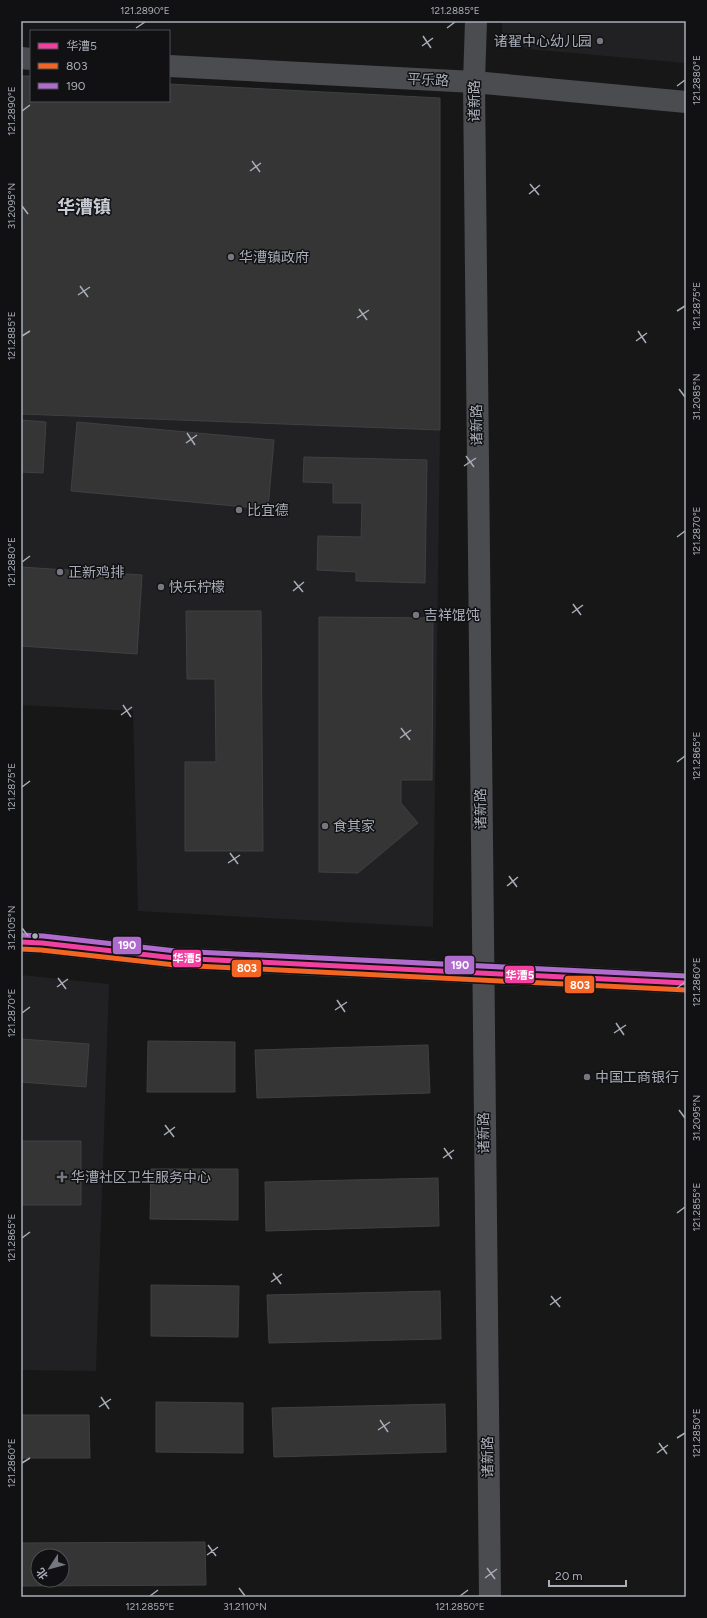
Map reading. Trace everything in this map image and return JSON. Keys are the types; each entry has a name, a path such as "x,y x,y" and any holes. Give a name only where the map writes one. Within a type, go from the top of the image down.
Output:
{"street":[{"name":"诸新路","path":"476,21 474,82 482,972 490,1597"},
{"name":"平乐路","path":"170,66 474,82 686,102"},
{"path":"21,942 175,958 686,983"}],"shaded area":[{"name":"诸翟中心幼儿园","path":"502,21 686,21 686,63 527,49 502,33"},
{"path":"21,414 440,430 433,927 138,911 133,711 21,705"},
{"name":"华漕社区卫生服务中心","path":"21,975 109,984 96,1371 21,1370"}],"building":[{"name":"华漕镇政府","path":"21,76 30,76 30,102 170,102 170,84 440,98 440,430 21,414"},
{"path":"21,420 46,422 43,473 21,472"},
{"path":"77,422 274,440 268,509 71,491"},
{"path":"304,457 427,460 425,583 356,581 356,572 317,570 318,536 361,537 362,503 333,503 333,483 303,482"},
{"path":"21,567 142,575 137,654 21,646"},
{"path":"186,611 261,611 263,851 185,851 185,762 216,762 215,679 187,679"},
{"path":"319,617 433,618 432,780 401,780 401,803 418,823 358,873 319,872"},
{"path":"21,1039 89,1044 86,1087 21,1082"},
{"path":"148,1041 235,1042 235,1092 147,1092"},
{"path":"428,1045 430,1093 257,1098 255,1050"},
{"path":"21,1141 81,1141 81,1205 21,1205"},
{"path":"151,1169 238,1169 238,1220 150,1219"},
{"path":"438,1178 439,1226 266,1231 265,1182"},
{"path":"151,1285 239,1286 238,1337 151,1336"},
{"path":"440,1291 441,1339 269,1343 267,1295"},
{"path":"156,1402 243,1403 243,1453 156,1452"},
{"path":"445,1404 446,1452 274,1457 272,1408"},
{"path":"21,1415 89,1415 90,1458 21,1458"},
{"path":"205,1542 206,1585 70,1586 70,1548 30,1548 30,1586 21,1586 21,1543"}],"transit line":[{"name":"190","path":"21,935 43,936 176,951 686,976"},
{"name":"华漕5","path":"21,942 175,958 686,983"},
{"name":"803","path":"21,949 175,965 686,990"}],"place":[{"name":"诸翟中心幼儿园","path":"600,41"},
{"name":"华漕镇政府","path":"231,257"},
{"name":"比宜德","path":"239,510"},
{"name":"正新鸡排","path":"60,572"},
{"name":"快乐柠檬","path":"161,587"},
{"name":"吉祥馄饨","path":"416,615"},
{"name":"食其家","path":"325,826"},
{"name":"中国工商银行","path":"587,1077"},
{"name":"华漕社区卫生服务中心","path":"62,1177"}],"district":[{"name":"华漕镇","path":"84,207"}]}
